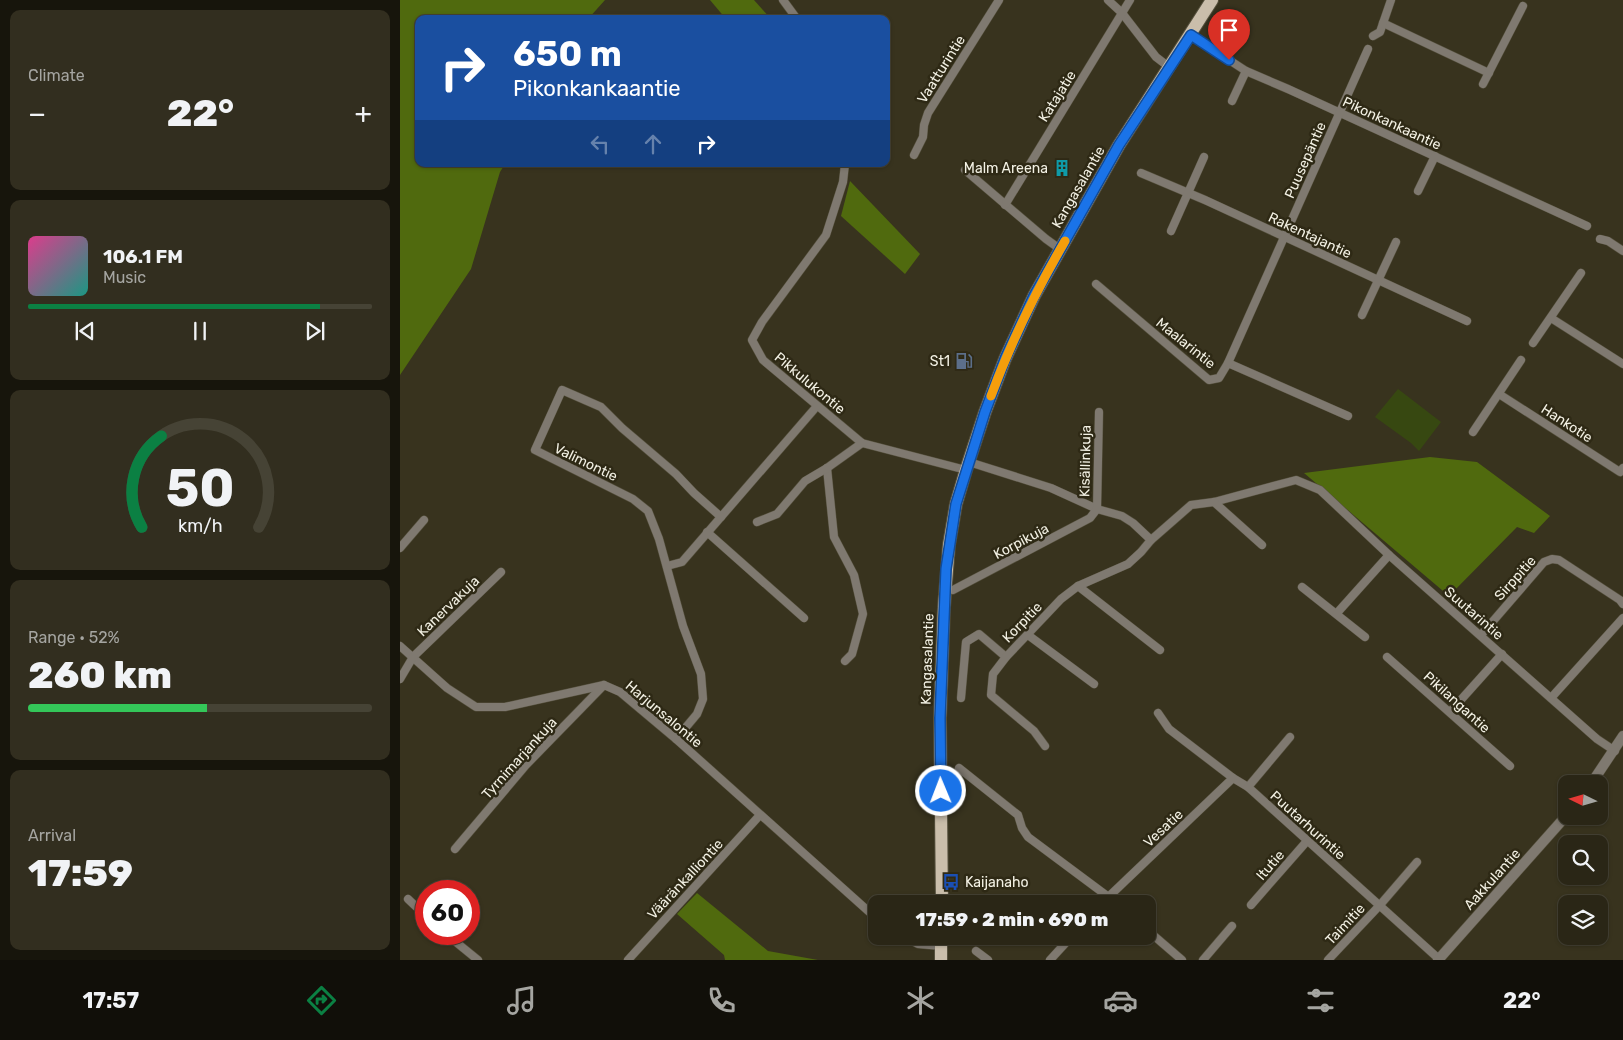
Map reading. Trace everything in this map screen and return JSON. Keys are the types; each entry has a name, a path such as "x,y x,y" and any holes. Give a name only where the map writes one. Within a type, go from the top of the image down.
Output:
{"main road":[{"name":"Kangasalantie","path":"942,895 940,718 944,607 946,569 956,504 985,412 1005,359 1031,303 1119,145 1212,0"},
{"path":"941,945 941,960"}],"street":[{"path":"783,0 794,15"},
{"name":"Vaatturintie","path":"914,155 923,137 928,113 999,0"},
{"path":"1108,0 1122,12 1156,56 1169,67"},
{"name":"Katajatie","path":"1005,204 1130,0"},
{"path":"1374,36 1380,32 1391,0"},
{"path":"1483,84 1523,6"},
{"path":"1382,23 1489,73"},
{"name":"Pikonkankaantie","path":"1191,35 1246,71 1587,226"},
{"name":"Puusepäntie","path":"1228,363 1368,49"},
{"path":"1232,101 1246,71"},
{"path":"1418,191 1434,156"},
{"path":"1171,231 1204,157"},
{"name":"Pikkulukontie","path":"844,167 843,182 826,235 762,322 752,340 763,360 862,443 968,466"},
{"path":"965,170 1060,249"},
{"name":"Rakentajantie","path":"1141,173 1188,192 1467,321"},
{"path":"1600,239 1608,241 1623,251"},
{"path":"1362,315 1396,242"},
{"path":"1533,343 1581,273"},
{"name":"Maalarintie","path":"1096,284 1209,380 1219,378 1228,363 1348,416"},
{"path":"1551,318 1623,364"},
{"path":"1473,432 1521,360"},
{"name":"Valimontie","path":"676,739 697,714 703,699 701,674 683,626 659,539 648,511 633,499 535,450 562,390 601,407 721,517"},
{"name":"Hankotie","path":"1500,394 1622,470"},
{"path":"667,566 682,562 817,406"},
{"name":"Kisällinkuja","path":"1097,509 1098,412"},
{"path":"757,522 777,514 806,481 828,468 862,443"},
{"path":"968,466 1051,488 1097,509 1122,516 1133,523 1151,540"},
{"path":"828,468 834,537 854,575 863,614 852,654 845,662"},
{"name":"Korpitie","path":"1045,746 1034,731 991,695 993,674 1006,657 1061,600 1078,586 1128,564 1151,540 1191,505 1214,502 1296,480 1320,490"},
{"name":"Suutarintie","path":"1320,490 1389,555 1597,739 1614,751"},
{"path":"1214,502 1262,545"},
{"name":"Korpikuja","path":"953,590 1086,521 1097,509"},
{"path":"400,548 424,520"},
{"path":"707,532 804,618"},
{"path":"1336,613 1389,555"},
{"name":"Sirppitie","path":"1481,635 1544,562 1552,559 1559,560 1620,600 1623,604"},
{"name":"Kanervakuja","path":"400,679 413,658 501,572"},
{"path":"1078,586 1160,650"},
{"path":"1302,587 1365,637"},
{"path":"1551,698 1623,618"},
{"path":"961,698 966,642 979,634 1006,657"},
{"path":"1028,635 1094,684"},
{"name":"Harjunsalontie","path":"400,646 446,688 476,707 505,706 604,685 620,692 676,739 868,911"},
{"path":"1450,712 1502,654"},
{"name":"Pikilangantie","path":"1387,657 1510,766"},
{"name":"Tyrnimarjankuja","path":"456,849 526,765 604,685"},
{"name":"Puutarhurintie","path":"1158,713 1169,729 1233,778 1248,787 1438,959"},
{"path":"1597,775 1623,736"},
{"path":"1248,787 1290,737"},
{"path":"959,768 1018,815 1028,837 1107,895"},
{"name":"Vesatie","path":"1109,895 1233,778"},
{"name":"Vääränkalliontie","path":"628,960 760,815"},
{"name":"Aakkulantie","path":"1438,959 1558,825"},
{"name":"Itutie","path":"1251,905 1307,841"},
{"name":"Taimitie","path":"1328,960 1380,906 1417,862"},
{"path":"408,899 415,906"},
{"path":"1203,960 1232,926"},
{"path":"1156,938 1182,960"},
{"path":"460,945 478,960"},
{"path":"1050,960 1064,945"},
{"path":"976,952 988,960"}],"green space":[{"path":"400,0 605,0 592,15 415,15 415,167 503,167 471,269 400,375"},
{"path":"710,0 754,0 767,15 723,15"},
{"path":"850,181 920,254 905,274 841,216"},
{"path":"1398,389 1441,422 1419,451 1375,417"},
{"path":"1430,457 1477,462 1550,516 1534,533 1517,527 1449,596 1304,473"},
{"path":"697,893 768,951 818,960 725,960 724,955 677,914"}],"slow traffic":[{"path":"991,396 1024,316 1065,241"}],"place":[{"name":"Malm Areena","path":"1062,168"},
{"name":"St1","path":"964,361"},
{"name":"Kaijanaho","path":"951,882"}],"route":[{"path":"941,791 940,718 946,569 956,504 985,412 1005,359 1034,296 1119,145 1191,35 1229,60"}]}
